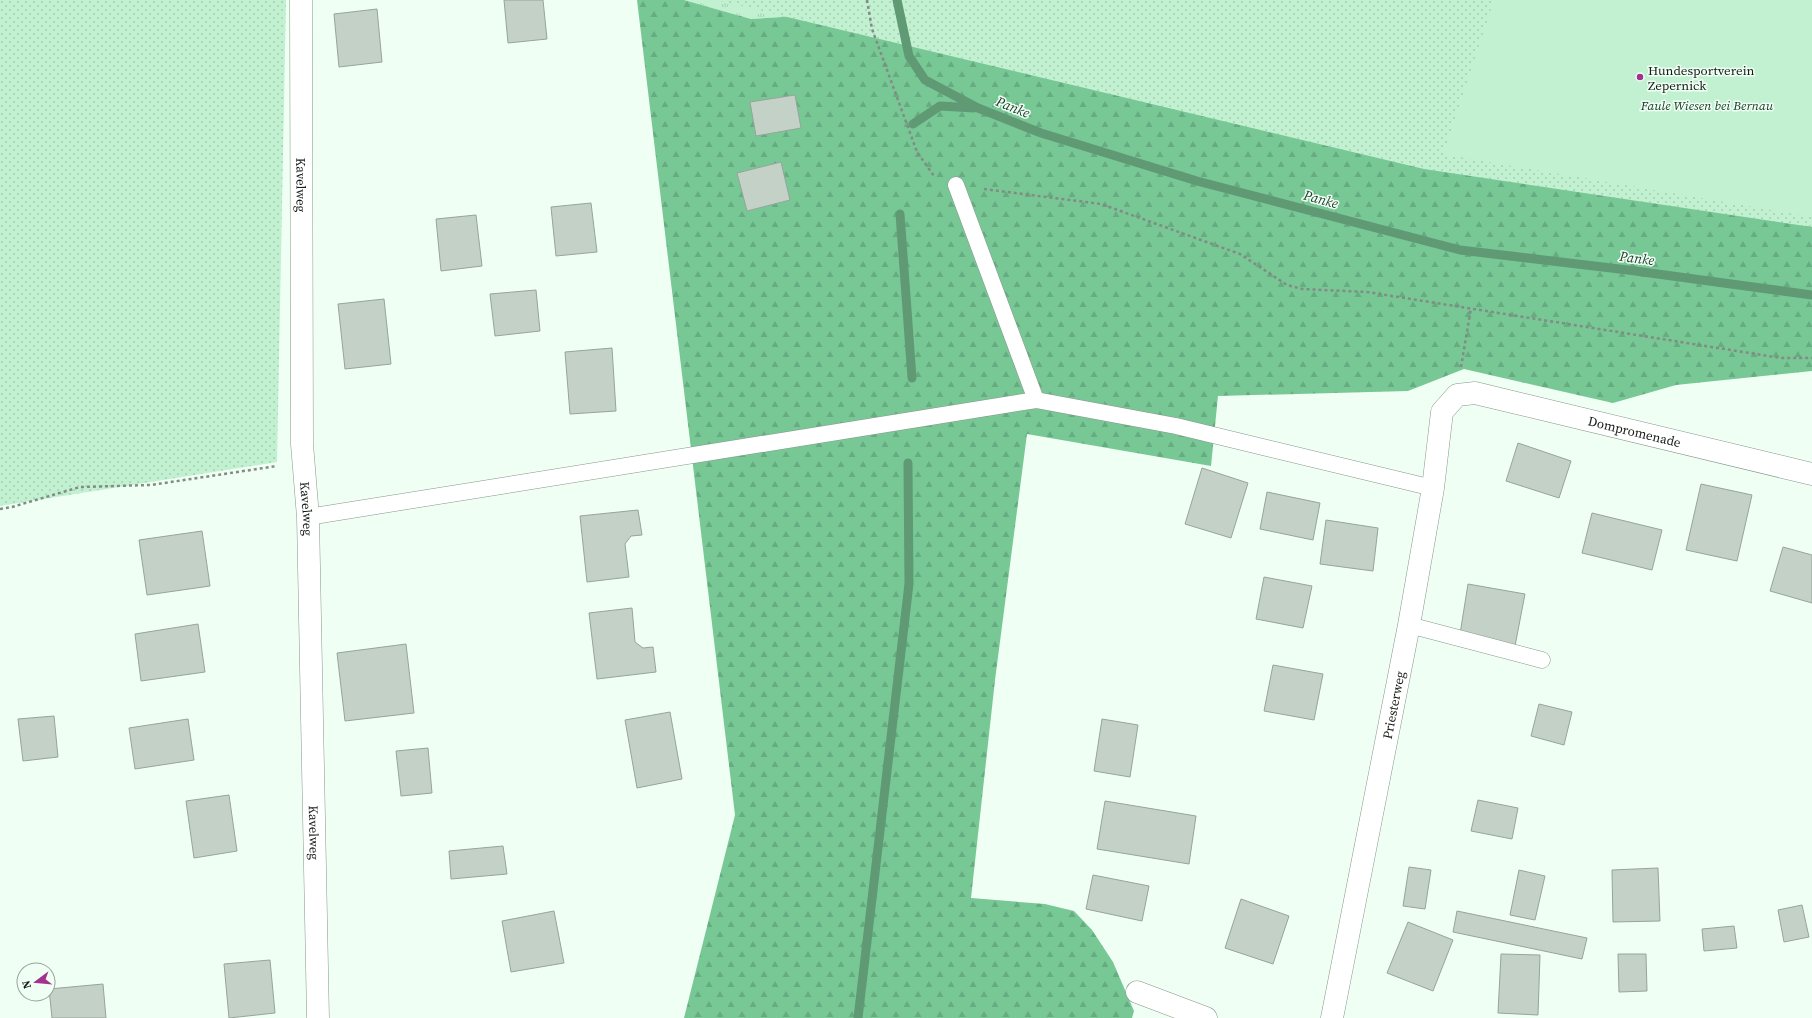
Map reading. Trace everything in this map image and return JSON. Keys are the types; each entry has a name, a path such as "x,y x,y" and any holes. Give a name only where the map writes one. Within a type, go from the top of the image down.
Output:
{"street":[{"name":"Kavelweg","path":"301,0 303,462 308,517 318,1018"},
{"name":"Dompromenade","path":"1457,396 1475,393 1812,474"},
{"name":"Priesterweg","path":"1332,1018 1409,626 1433,488 1442,412 1457,396"},
{"path":"1136,992 1206,1018"}],"lane":[{"path":"956,185 1036,400"},
{"path":"308,517 1036,400 1176,426 1433,488"},
{"path":"1409,626 1542,660"}],"path":[{"path":"867,0 872,29 918,152 936,179 956,185 1100,204 1240,254 1287,285 1302,289 1367,292 1781,358 1812,358"},
{"path":"1457,396 1471,308"},
{"path":"0,509 12,507 80,487 150,485 303,462"}],"green space":[{"path":"0,0 286,0 277,462 0,506"},
{"path":"637,0 684,0 751,19 893,10 904,0 1163,0 1812,217 1812,371 1676,385 1613,403 1464,369 1408,391 1218,396 1211,466 1027,434 995,680 971,898 1045,904 1074,911 1092,930 1113,962 1134,1011 1132,1018 684,1018 735,815"},
{"path":"684,0 892,0 893,10 751,19"},
{"name":"Faule Wiesen bei Bernau","path":"716,0 1812,0 1812,227 1424,169"},
{"name":"Hundesportverein Zepernick","path":"1494,0 1812,0 1812,217 1443,154"}],"building":[{"path":"504,0 543,0 547,39 508,43"},
{"path":"377,9 382,62 339,67 334,14"},
{"path":"795,95 801,128 756,136 750,102"},
{"path":"781,162 790,200 747,211 737,173"},
{"path":"591,203 597,252 556,256 551,207"},
{"path":"476,215 482,266 441,271 436,219"},
{"path":"536,290 540,331 495,336 490,294"},
{"path":"384,299 391,364 345,369 338,304"},
{"path":"612,348 616,411 570,414 565,352"},
{"path":"1518,443 1571,461 1559,498 1506,481"},
{"path":"1202,468 1248,483 1231,538 1185,524"},
{"path":"1701,484 1752,495 1737,561 1686,550"},
{"path":"1267,492 1320,503 1313,540 1260,529"},
{"path":"638,510 642,535 631,536 625,544 629,577 587,582 580,516"},
{"path":"1592,513 1662,530 1652,570 1582,553"},
{"path":"1326,520 1378,528 1373,571 1320,564"},
{"path":"202,531 210,586 147,595 139,540"},
{"path":"1783,547 1812,555 1812,603 1770,591"},
{"path":"1264,577 1312,586 1303,628 1256,619"},
{"path":"1468,584 1525,594 1515,646 1460,634"},
{"path":"632,608 635,642 643,648 653,647 656,672 597,679 589,613"},
{"path":"198,624 205,672 141,681 135,634"},
{"path":"406,644 414,713 345,721 337,653"},
{"path":"1273,665 1323,674 1314,720 1264,711"},
{"path":"1539,704 1572,712 1564,745 1531,736"},
{"path":"670,712 682,779 637,788 625,720"},
{"path":"54,716 58,757 23,761 18,719"},
{"path":"188,719 194,760 135,769 129,728"},
{"path":"1102,719 1138,725 1130,777 1094,771"},
{"path":"428,748 432,793 401,796 396,751"},
{"path":"229,795 237,851 194,858 186,801"},
{"path":"1478,800 1518,808 1512,839 1471,831"},
{"path":"1105,801 1196,816 1189,864 1097,849"},
{"path":"503,846 507,874 451,879 449,851"},
{"path":"1409,867 1431,870 1425,909 1403,906"},
{"path":"1658,868 1660,921 1613,922 1612,870"},
{"path":"1519,870 1545,876 1535,920 1510,915"},
{"path":"1093,875 1149,886 1142,921 1086,909"},
{"path":"1241,899 1289,916 1273,964 1225,948"},
{"path":"1802,905 1809,937 1784,942 1778,910"},
{"path":"554,911 564,963 511,972 502,921"},
{"path":"1457,911 1587,938 1582,959 1453,932"},
{"path":"1408,922 1453,940 1433,991 1387,973"},
{"path":"1734,926 1737,948 1704,951 1702,929"},
{"path":"1501,954 1540,955 1538,1015 1498,1013"},
{"path":"1618,954 1646,954 1647,991 1619,992"},
{"path":"270,960 275,1013 229,1018 224,964"},
{"path":"103,984 106,1018 52,1018 50,1002 56,1002 56,988"}],"waterway":[{"name":"Panke","path":"897,0 909,56 925,80 978,108 1041,133 1197,181 1460,250 1628,270 1812,295"},
{"path":"913,124 940,106 974,108"},
{"path":"900,214 912,378"},
{"path":"858,1018 909,584 908,463"}],"place":[{"name":"Hundesportverein Zepernick","path":"1640,77"}]}
